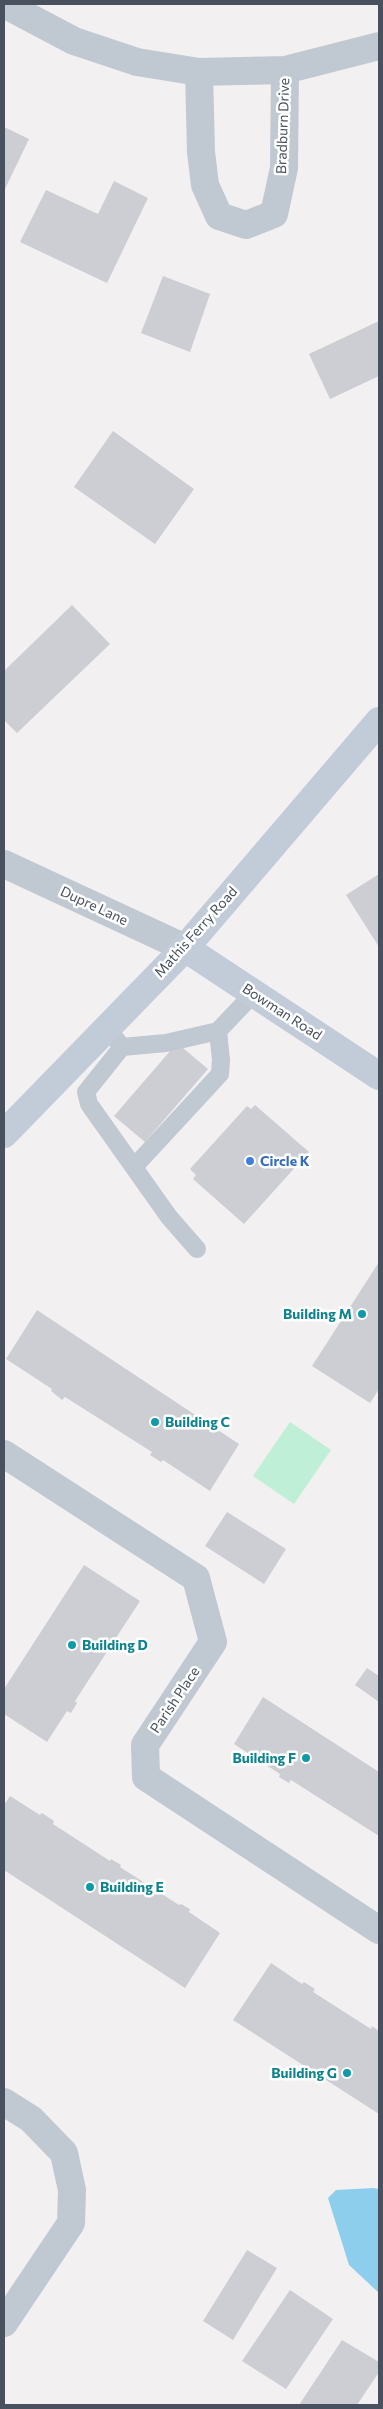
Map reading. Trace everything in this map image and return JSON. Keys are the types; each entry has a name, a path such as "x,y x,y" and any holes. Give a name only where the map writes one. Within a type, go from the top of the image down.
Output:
{"main road":[{"name":"Mathis Ferry Road","path":"4,1134 115,1037 185,948 379,721"},
{"name":"Bowman Road","path":"185,948 379,1076"}],"street":[{"name":"Bradburn Drive","path":"4,4 74,41 137,62 199,72 285,70 379,46"},
{"name":"Bradburn Drive","path":"199,72 201,152 205,185 219,216 246,226 274,214 284,168 285,70"},
{"name":"Dupre Lane","path":"4,864 185,948"},
{"name":"Parish Place","path":"4,1454 196,1578 214,1642 145,1745 146,1777 379,1930"},
{"path":"4,2102 31,2119 64,2153 72,2190 71,2223 4,2323"}],"lane":[{"path":"197,1249 169,1217 89,1104 86,1092 115,1037 166,1043 218,1031 254,994"},
{"path":"134,1167 220,1074 221,1060 218,1031"}],"green space":[{"path":"290,1422 331,1450 294,1504 253,1476"}],"water":[{"path":"379,2189 379,2293 349,2265 328,2198 336,2190"}],"building":[{"path":"4,127 29,139 4,191"},
{"path":"114,181 148,198 107,283 20,242 46,190 98,214"},
{"path":"163,276 210,294 190,352 141,333"},
{"path":"379,321 379,376 330,399 309,354"},
{"path":"113,431 194,489 155,544 74,487"},
{"path":"72,605 110,644 17,733 4,720 4,671"},
{"path":"379,874 379,947 346,895"},
{"path":"177,1043 208,1069 145,1142 114,1116"},
{"name":"Circle K","path":"255,1105 309,1152 244,1224 193,1179 196,1175 190,1169 247,1106 251,1109"},
{"name":"Building M","path":"379,1262 379,1389 370,1403 312,1366"},
{"name":"Building C","path":"37,1310 239,1444 210,1491 163,1460 161,1462 150,1455 152,1452 65,1397 62,1400 51,1391 52,1389 6,1359"},
{"path":"227,1512 286,1549 264,1584 205,1546"},
{"name":"Building D","path":"84,1565 140,1601 75,1701 77,1703 71,1713 67,1711 47,1742 4,1714 4,1689"},
{"path":"367,1668 379,1676 379,1702 355,1685"},
{"name":"Building F","path":"263,1697 379,1772 379,1836 291,1780 289,1783 279,1777 280,1774 234,1744"},
{"name":"Building E","path":"10,1796 40,1815 42,1813 54,1821 53,1824 110,1861 111,1859 121,1865 120,1867 179,1905 181,1904 190,1909 189,1912 220,1933 185,1988 4,1870 4,1805"},
{"name":"Building G","path":"271,1963 302,1984 304,1982 315,1989 313,1992 371,2029 372,2026 379,2031 379,2114 233,2020"},
{"path":"247,2250 277,2268 233,2340 203,2321"},
{"path":"290,2290 333,2319 286,2389 242,2361"},
{"path":"342,2340 379,2362 379,2372 357,2405 299,2405"}],"place":[{"name":"Circle K","path":"250,1161"},
{"name":"Building M","path":"362,1314"},
{"name":"Building C","path":"155,1422"},
{"name":"Building D","path":"72,1645"},
{"name":"Building F","path":"306,1758"},
{"name":"Building E","path":"90,1887"},
{"name":"Building G","path":"347,2073"}]}
